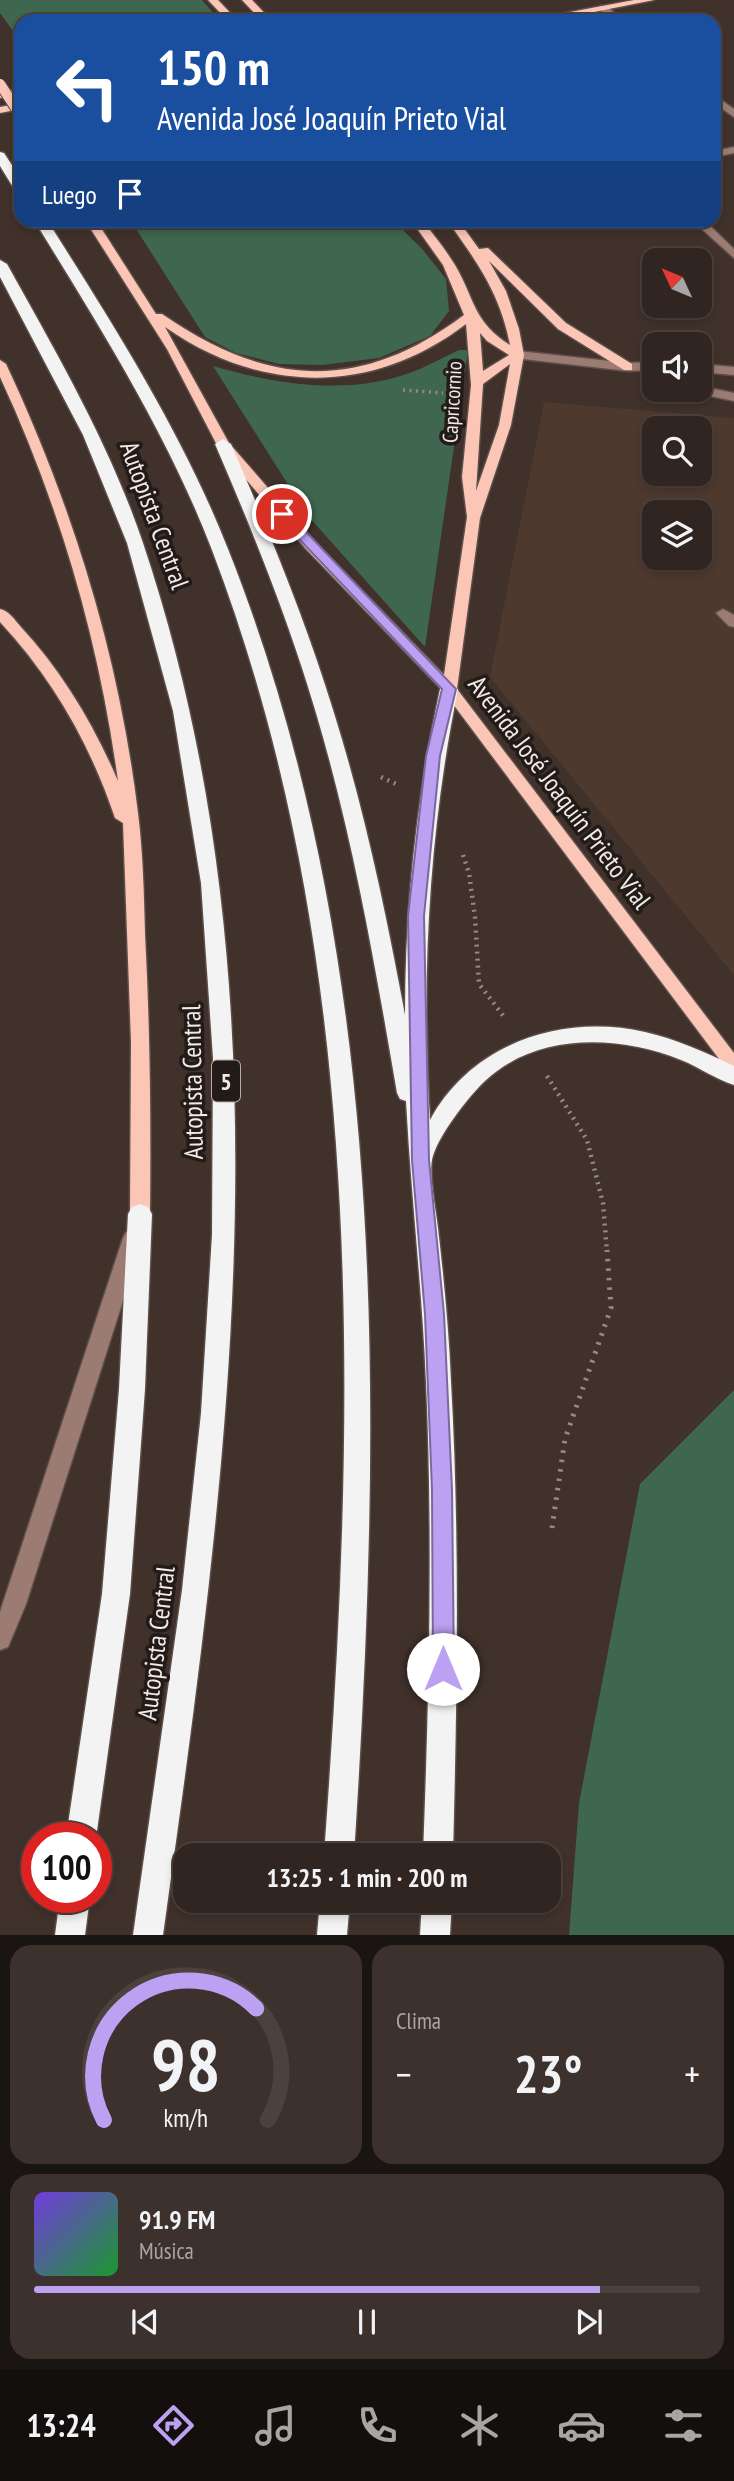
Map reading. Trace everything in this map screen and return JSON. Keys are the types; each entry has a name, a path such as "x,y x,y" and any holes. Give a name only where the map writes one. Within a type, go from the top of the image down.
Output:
{"highway":[{"path":"0,156 14,178"},
{"name":"Autopista Central","path":"45,228 157,415 220,550 276,717 317,886 333,985 345,1094 354,1240 356,1408 353,1604 339,1843"},
{"name":"Autopista Central","path":"0,264 85,418 131,532 158,615 195,780 210,877 221,986 226,1080 225,1184 207,1478 180,1718 148,1935"},
{"path":"223,444 270,554 306,650 337,754 368,878 421,1160"},
{"path":"438,1843 443,1695 442,1490 435,1314 421,1160 416,916 433,756 449,689"},
{"path":"421,1160 430,1136 460,1093 504,1056 527,1045 579,1034 640,1037 667,1044 734,1076"},
{"path":"84,1822 116,1594 132,1389 140,1214"},
{"path":"70,1935 73,1913"},
{"path":"332,1935 334,1913"},
{"path":"435,1935 436,1913"}],"main road":[{"path":"247,0 260,14"},
{"path":"564,14 649,0"},
{"path":"0,85 14,106"},
{"name":"Avenida José Joaquín Prieto Vial","path":"95,228 187,373 223,444 311,546 449,689 734,1066"},
{"name":"Capricornio","path":"422,228 456,275 471,315 479,382 469,466 469,501 473,518"},
{"name":"Capricornio","path":"449,689 473,518 505,425 518,355 513,329 500,291 459,228"},
{"path":"465,234 562,326 628,367"},
{"path":"148,309 211,353 251,367 300,374 351,372 397,362 434,345 471,315 491,338 518,355"},
{"path":"479,382 496,366 518,355"},
{"path":"0,364 52,479 94,614 114,707 134,856 143,1062 140,1214"},
{"path":"0,613 23,637 72,706 97,752 118,802 134,856"}],"street":[{"path":"603,8 610,14"},
{"path":"705,228 734,255"},
{"path":"518,355 642,366"},
{"path":"628,367 642,372"},
{"path":"712,369 734,371"},
{"path":"712,392 734,397"},
{"path":"0,1640 15,1604 140,1214"}],"path":[{"path":"337,754 427,798 457,840 469,873 479,984 527,1045 587,1140 603,1203 611,1308 565,1439 552,1528"}],"shaded area":[{"path":"544,402 710,416 642,416 642,486 712,486 712,416 734,418 734,975 490,677"}],"green space":[{"path":"0,0 202,0 214,14 14,14 14,32 0,13"},
{"path":"135,228 401,228 446,279 449,311 430,336 379,358 322,365 279,364 236,353 205,337"},
{"path":"459,350 468,350 425,647 308,516 213,366 290,383 343,385 395,378"},
{"path":"734,1390 734,1935 569,1935 579,1803 640,1484"}],"route":[{"path":"282,514 449,689 433,756 416,916 421,1160 435,1314 442,1490 443,1669"}]}
